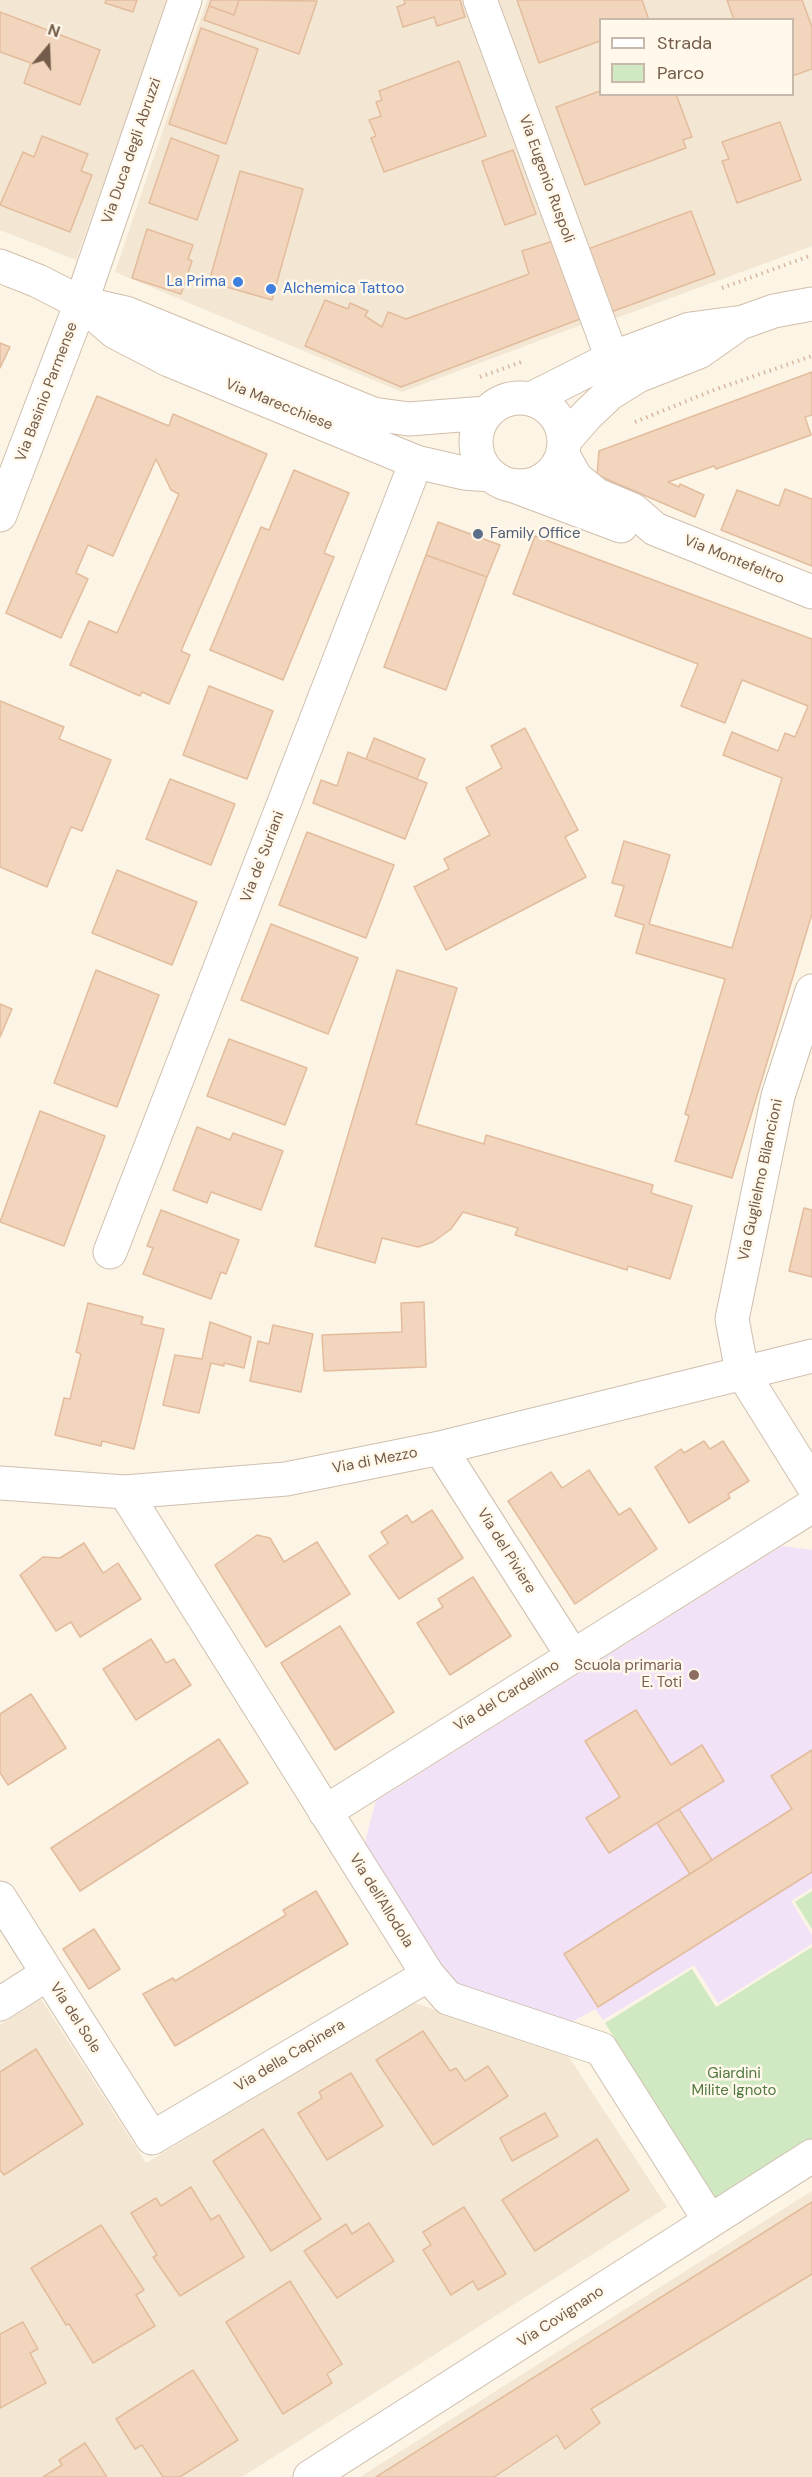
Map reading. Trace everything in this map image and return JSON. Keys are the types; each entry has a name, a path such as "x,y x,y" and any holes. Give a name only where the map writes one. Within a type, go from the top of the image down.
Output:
{"street":[{"name":"Via Duca degli Abruzzi","path":"81,303 185,0"},
{"name":"Via Eugenio Ruspoli","path":"480,0 612,358"},
{"name":"Via Marecchiese","path":"0,266 38,281 81,303 115,332 169,360 416,462 504,481"},
{"name":"Via Marecchiese","path":"81,303 126,313 373,414 409,419 486,413"},
{"name":"Via Basinio Parmense","path":"0,515 81,303"},
{"path":"531,399 612,358 690,328 743,322 774,311 812,304"},
{"path":"564,448 562,427 554,413 544,404 519,397 495,404 486,413 476,436 476,450 481,463 504,481 534,484 557,468 564,448 587,415 609,394 638,376 699,352 743,322"},
{"name":"Via Montefeltro","path":"564,448 576,478 597,495 633,510 655,529 812,592"},
{"name":"Via de' Suriani","path":"110,1251 416,462"},
{"name":"Via Montefeltro","path":"504,481 630,530 655,529"},
{"name":"Via Guglielmo Bilancioni","path":"742,1372 732,1319 778,1096 812,991"},
{"name":"Via di Mezzo","path":"0,1482 125,1492 286,1479 440,1448 812,1356"},
{"path":"742,1372 812,1484"},
{"name":"Via del Piviere","path":"440,1448 572,1655"},
{"name":"Via dell'Allodola","path":"125,1492 428,1975 448,1998 600,2049 710,2221"},
{"name":"Via del Cardellino","path":"325,1812 812,1506"},
{"name":"Via del Sole","path":"0,1898 152,2138"},
{"path":"0,2004 47,1974"},
{"name":"Via della Capinera","path":"152,2138 428,1975"},
{"name":"Via Covignano","path":"310,2477 812,2156"}],"path":[{"path":"633,422 714,390 812,356"},
{"path":"475,379 530,359"}],"shaded area":[{"path":"0,0 170,0 76,260 0,230"},
{"path":"207,0 468,0 584,324 402,392 115,272"},
{"path":"494,0 812,0 812,246 611,320"},
{"name":"Scuola primaria E. Toti","path":"782,1546 812,1550 812,1888 791,1901 812,1935 812,1944 718,2003 694,1965 603,2020 595,2009 572,2022 454,1983 364,1845 376,1801"},
{"path":"41,1999 146,2163 412,2002 569,2057 667,2207 242,2477 0,2477 0,2025"},
{"path":"812,2191 812,2477 360,2477"}],"green space":[{"path":"812,1891 812,1929 795,1902"},
{"name":"Giardini Milite Ignoto","path":"812,1947 812,2139 716,2199 605,2023 692,1969 716,2007"}],"building":[{"path":"106,0 137,0 133,12 105,3"},
{"path":"211,0 239,0 234,15 209,6"},
{"path":"239,0 317,1 299,54 204,20 209,6 234,15"},
{"path":"404,0 460,0 465,17 437,26 434,17 403,27 397,7 405,4"},
{"path":"517,0 642,0 648,18 599,18 599,41 539,63"},
{"path":"727,0 802,0 812,27 812,69 794,75 794,18 733,18"},
{"path":"0,12 100,50 80,105 24,83 31,63 0,52"},
{"path":"201,28 258,49 226,144 169,124"},
{"path":"459,61 486,136 384,172 371,138 376,136 369,120 381,116 376,102 382,100 379,91"},
{"path":"599,91 599,96 677,96 692,137 683,140 686,148 585,185 556,107"},
{"path":"780,122 801,180 737,203 722,161 729,159 722,142"},
{"path":"42,136 88,154 81,171 92,175 70,232 0,205 23,152 34,157"},
{"path":"171,138 219,156 197,220 149,203"},
{"path":"513,150 536,214 505,225 482,161"},
{"path":"240,171 303,189 272,300 209,282"},
{"path":"691,211 715,274 611,312 588,249"},
{"path":"147,229 193,245 188,259 192,261 181,294 132,278"},
{"path":"553,241 580,319 401,387 305,346 325,300 348,309 350,303 368,311 365,316 382,327 388,312 406,319 529,274 522,251"},
{"path":"0,343 10,347 0,368"},
{"path":"812,372 812,415 805,417 811,435 716,469 714,466 668,482 679,487 680,484 704,495 695,517 597,475 599,451"},
{"path":"97,396 169,426 173,414 267,454 181,651 190,655 169,704 142,692 140,696 70,665 89,621 117,633 179,494 171,490 156,459 113,556 88,545 76,573 88,579 61,638 6,613"},
{"path":"294,470 349,493 324,553 334,557 283,680 210,650 261,527 269,530"},
{"path":"785,489 812,499 812,566 721,530 737,490 779,506"},
{"path":"438,522 500,545 487,577 426,555"},
{"path":"535,536 812,639 812,914 732,1178 675,1161 689,1116 685,1114 725,979 636,953 644,925 615,916 624,886 612,883 624,841 670,855 649,924 732,948 782,778 723,755 732,732 778,751 785,733 795,737 808,706 742,680 725,723 681,706 698,664 513,594"},
{"path":"426,555 487,577 446,690 384,667"},
{"path":"209,686 273,711 247,779 183,755"},
{"path":"0,701 64,727 59,739 111,760 82,831 71,827 47,887 0,867"},
{"path":"525,728 578,830 565,837 586,877 446,950 414,887 449,869 444,859 490,835 466,788 502,768 491,746"},
{"path":"374,738 425,759 417,779 366,759"},
{"path":"348,752 427,783 405,839 313,803 321,780 337,786"},
{"path":"170,779 235,804 211,865 146,839"},
{"path":"307,832 394,865 366,938 279,905"},
{"path":"117,870 197,902 172,965 92,933"},
{"path":"271,924 358,958 328,1034 241,1000"},
{"path":"96,970 159,995 117,1107 54,1083"},
{"path":"397,970 457,988 416,1124 484,1144 486,1135 653,1185 651,1193 692,1206 670,1279 628,1266 627,1270 515,1235 518,1228 463,1212 451,1229 433,1242 418,1247 382,1238 375,1263 315,1246"},
{"path":"0,1004 12,1009 0,1037"},
{"path":"229,1039 307,1068 285,1125 207,1096"},
{"path":"40,1111 105,1136 64,1246 0,1222"},
{"path":"197,1127 230,1140 233,1133 283,1151 261,1210 211,1192 207,1203 173,1190"},
{"path":"804,1208 812,1210 812,1277 789,1271"},
{"path":"161,1210 239,1240 226,1274 221,1272 211,1299 143,1274 153,1248 147,1246"},
{"path":"424,1302 426,1367 324,1371 322,1335 402,1332 401,1303"},
{"path":"88,1303 143,1317 141,1324 164,1329 134,1449 102,1441 101,1446 55,1435 64,1398 70,1399 81,1354 76,1352"},
{"path":"210,1322 251,1337 244,1368 224,1363 224,1366 211,1363 199,1413 163,1405 175,1355 202,1359"},
{"path":"273,1325 313,1334 301,1392 250,1381 258,1341 269,1344"},
{"path":"704,1441 710,1449 723,1441 749,1481 728,1494 730,1498 689,1523 655,1467 681,1449 684,1453"},
{"path":"589,1470 619,1515 630,1508 657,1549 575,1604 508,1501 551,1472 562,1488"},
{"path":"432,1510 463,1558 399,1599 369,1556 388,1543 381,1532 407,1515 412,1523"},
{"path":"257,1535 270,1538 284,1562 317,1542 350,1594 266,1647 215,1565"},
{"path":"84,1543 103,1573 118,1563 141,1599 80,1637 71,1622 56,1631 20,1575 43,1557 60,1558"},
{"path":"473,1577 511,1636 450,1675 417,1623 443,1607 438,1599"},
{"path":"340,1626 394,1712 335,1750 281,1663"},
{"path":"151,1639 166,1663 174,1659 191,1685 136,1720 103,1669"},
{"path":"31,1694 66,1748 8,1785 0,1773 0,1714"},
{"path":"636,1710 671,1765 702,1745 724,1781 609,1853 586,1818 620,1797 585,1741"},
{"path":"219,1739 248,1783 80,1891 51,1848"},
{"path":"812,1750 812,1872 598,2007 564,1954 792,1809 771,1776"},
{"path":"679,1809 712,1860 690,1874 657,1823"},
{"path":"316,1891 348,1944 175,2046 143,1994 173,1978 175,1981 286,1915 283,1910"},
{"path":"94,1929 120,1969 89,1989 63,1949"},
{"path":"423,2031 450,2071 456,2068 465,2081 488,2066 508,2096 433,2145 376,2060"},
{"path":"36,2049 83,2124 4,2175 0,2170 0,2072"},
{"path":"351,2073 383,2126 327,2160 298,2113 322,2098 319,2092"},
{"path":"545,2113 558,2136 512,2161 500,2138"},
{"path":"263,2129 321,2219 271,2251 213,2161"},
{"path":"597,2139 629,2190 535,2251 502,2200"},
{"path":"191,2187 211,2220 219,2215 244,2257 180,2296 153,2257 157,2255 131,2213 156,2198 161,2206"},
{"path":"812,2202 812,2274 591,2409 600,2423 565,2449 557,2435 494,2477 376,2477"},
{"path":"464,2207 506,2274 478,2290 473,2281 451,2295 423,2250 431,2245 423,2232"},
{"path":"369,2223 394,2261 337,2298 304,2251 346,2224 352,2234"},
{"path":"101,2225 144,2290 136,2295 155,2326 93,2363 69,2324 66,2325 31,2268"},
{"path":"290,2281 342,2364 327,2374 332,2383 283,2414 226,2322"},
{"path":"23,2322 38,2349 30,2353 46,2383 0,2408 0,2334"},
{"path":"193,2370 238,2440 180,2477 163,2477 142,2445 135,2449 116,2419"},
{"path":"85,2443 107,2477 43,2477 62,2465 59,2460"}],"place":[{"name":"La Prima","path":"238,282"},
{"name":"Alchemica Tattoo","path":"271,289"},
{"name":"Family Office","path":"478,534"},
{"name":"Scuola primaria E. Toti","path":"694,1675"}]}
